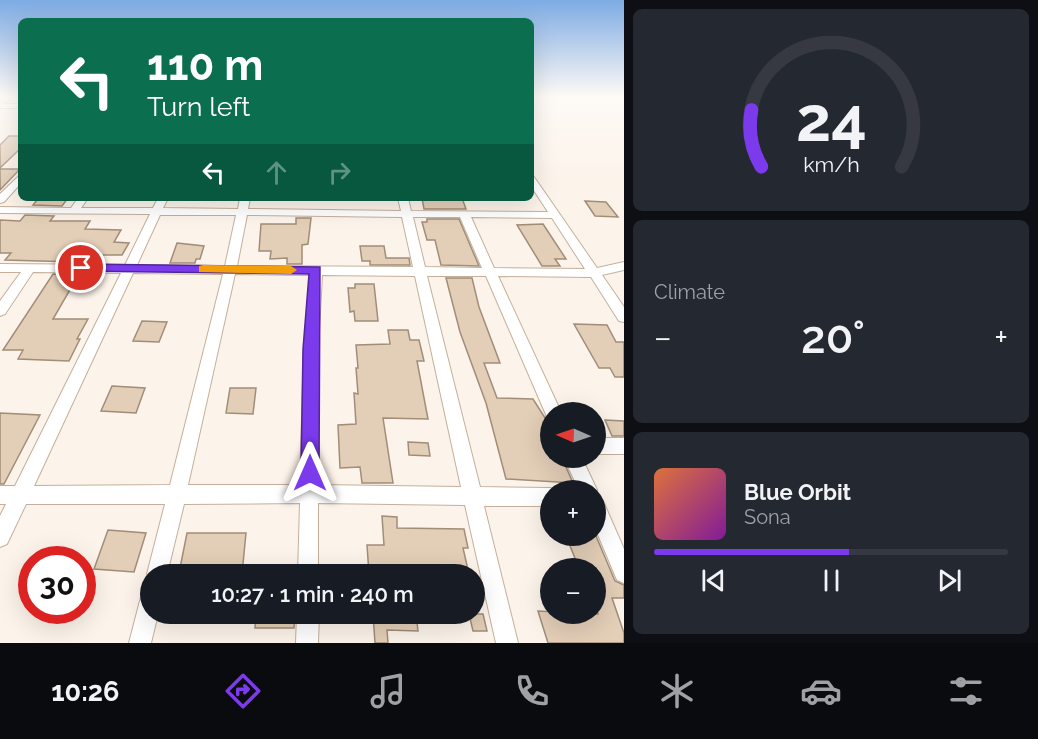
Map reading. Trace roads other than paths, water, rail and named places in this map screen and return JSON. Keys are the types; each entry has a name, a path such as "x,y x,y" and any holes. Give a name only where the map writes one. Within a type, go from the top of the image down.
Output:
{"street":[{"path":"0,200 18,180"},
{"path":"534,183 595,273 617,298 624,317"},
{"path":"74,210 81,201"},
{"path":"320,201 320,212"},
{"path":"0,210 74,210 160,204 243,204 320,212 405,206 464,214 556,215"},
{"path":"0,537 160,204"},
{"path":"160,564 178,494 243,204"},
{"path":"405,206 507,643"},
{"path":"464,214 548,402"},
{"path":"0,268 595,273 624,266"},
{"path":"0,311 30,268"},
{"path":"308,564 311,349 316,270"},
{"path":"606,446 624,446"},
{"path":"0,495 310,494 540,497"},
{"path":"606,531 624,573"},
{"path":"140,643 145,624"},
{"path":"307,643 308,624"}]}
